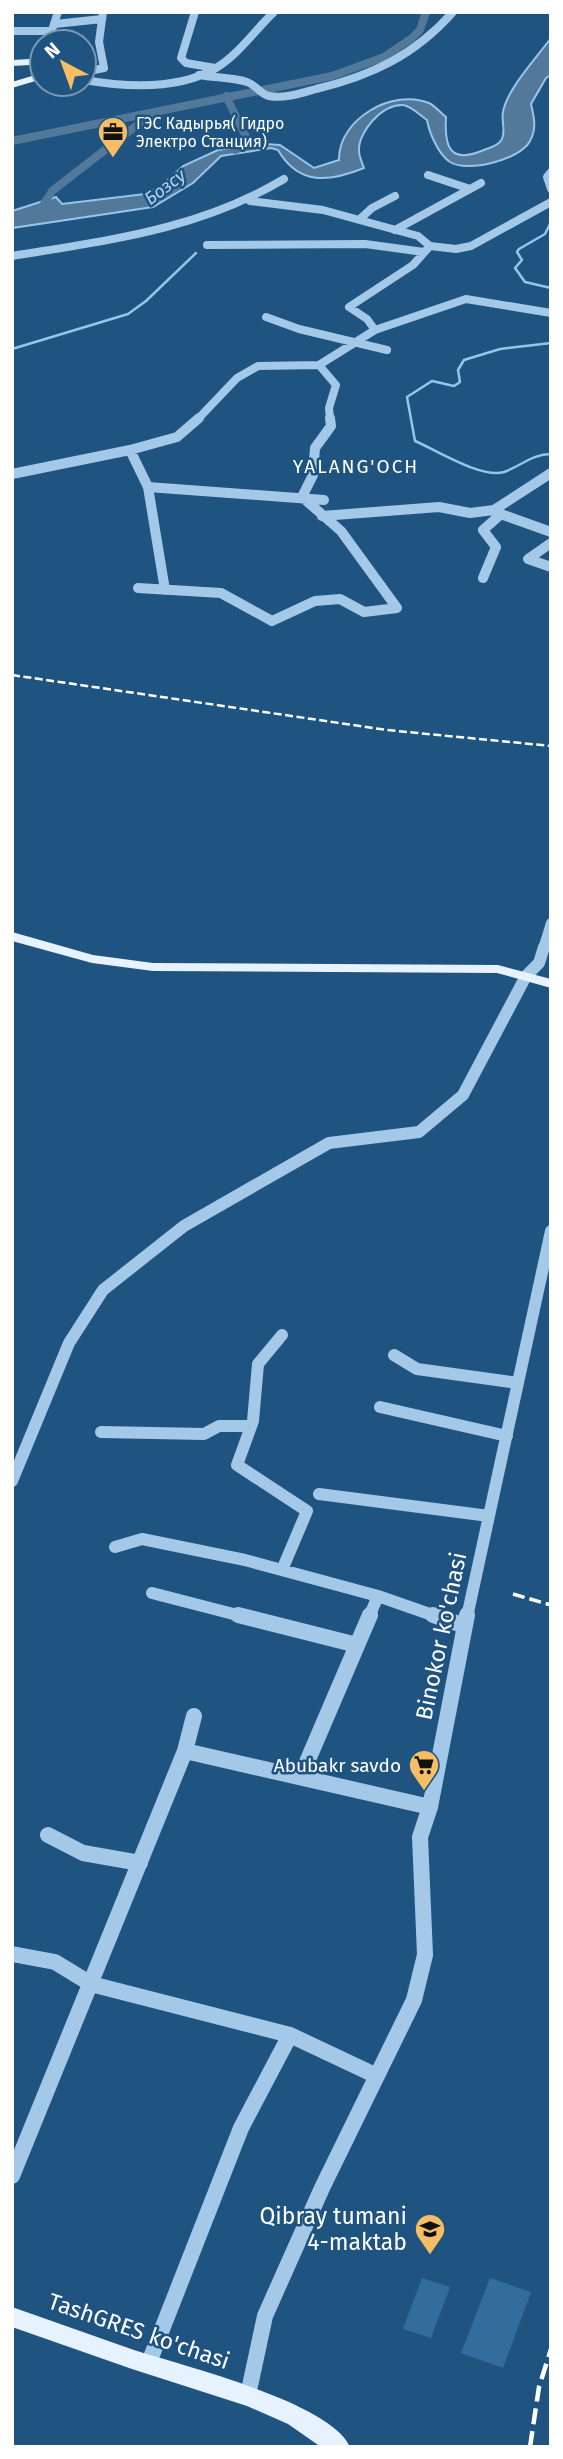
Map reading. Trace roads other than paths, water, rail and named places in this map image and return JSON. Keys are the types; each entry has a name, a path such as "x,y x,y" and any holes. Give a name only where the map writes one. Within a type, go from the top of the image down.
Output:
{"main road":[{"path":"12,936 92,959 153,967 498,969 551,984"},
{"name":"TashGRES ko'chasi","path":"12,2316 148,2365 248,2395 299,2416 339,2447"}],"street":[{"path":"54,27 58,12"},
{"path":"195,12 181,58 186,63 216,68"},
{"path":"98,81 134,84 199,75 216,68 274,12"},
{"path":"199,75 252,85 267,96 309,92 380,70 426,43 453,12"},
{"path":"12,31 54,27 103,16 99,42 104,68 98,69"},
{"path":"551,172 547,177 551,189"},
{"path":"428,175 470,189"},
{"path":"12,256 173,227 250,201 284,179"},
{"path":"395,230 481,183"},
{"path":"360,219 372,208 395,196"},
{"path":"250,201 323,210 360,219 418,236 427,249"},
{"path":"207,245 365,244 456,249 471,246 551,202"},
{"path":"375,330 367,319 349,307 413,265 427,249"},
{"path":"12,474 130,450 177,437 205,413 237,379 258,366 319,365 375,330 466,299 551,313"},
{"path":"266,317 299,329 387,350"},
{"path":"302,497 313,475 315,448 331,426 329,408 336,385 319,365"},
{"path":"130,450 148,487 165,590"},
{"path":"483,578 496,547 483,530 497,513 538,480 551,473"},
{"path":"538,480 551,484"},
{"path":"148,487 324,500"},
{"path":"138,588 221,593 272,621 315,601 340,598 364,612 397,608 341,531 302,497"},
{"path":"322,516 439,507 470,513 497,513 551,532"},
{"path":"551,543 528,559 551,567"},
{"path":"12,1481 69,1343 103,1290 184,1226 329,1143 419,1132 463,1095 526,976 539,963 551,923"},
{"name":"Binokor ko'chasi","path":"248,2395 265,2316 414,2000 421,1979 425,1955 425,1919 421,1837 430,1807 465,1626 551,1231"},
{"path":"282,1335 258,1364 251,1426 237,1465 307,1511 282,1570"},
{"path":"394,1355 417,1369 518,1383"},
{"path":"380,1407 507,1436"},
{"path":"101,1432 204,1434 219,1426 251,1426"},
{"path":"319,1494 489,1516"},
{"path":"115,1547 142,1539 282,1570 377,1596 465,1626"},
{"path":"152,1593 357,1645"},
{"path":"301,1776 377,1596"},
{"path":"12,2175 185,1751 194,1716"},
{"path":"185,1751 430,1807"},
{"path":"48,1835 83,1853 140,1863"},
{"path":"12,1954 27,1954 71,1967 91,1984 290,2035 377,2076"},
{"path":"148,2365 241,2129 290,2035"}],"water":[{"name":"Бозсу","path":"551,38 551,75 546,78 531,104 534,132 524,148 505,159 468,166 450,162 435,142 427,120 409,107 395,106 380,114 367,128 359,151 364,168 351,173 327,178 305,175 286,162 278,150 271,148 221,156 193,183 153,207 12,228 12,211 56,197 62,204 145,194 159,188 183,166 218,150 265,144 280,145 314,168 339,160 341,145 358,120 370,110 400,100 415,99 436,108 446,117 446,138 452,151 464,155 473,154 496,145 502,139 503,112 510,93"}],"waterway":[{"path":"227,97 332,76 384,57 420,30 426,12"},
{"path":"154,112 227,97"},
{"path":"227,97 247,139 247,145 235,150"},
{"path":"12,141 154,112"},
{"path":"39,212 52,191 154,112"},
{"path":"551,222 545,234 519,249 517,252 522,260 515,268 525,282 551,288"},
{"path":"12,349 128,314 146,301 196,253"},
{"path":"551,343 500,349 464,360 458,370 460,382 454,386 432,381 407,397 415,441 472,468 495,473 504,472 532,458 551,454"}],"railway":[{"path":"12,675 387,730 551,746"},
{"path":"513,1594 551,1605"},
{"path":"530,2447 539,2387 551,2349"}],"place":[{"name":"ГЭС Кадырья( Гидро Электро Станция)","path":"113,159"},
{"name":"Abubakr savdo","path":"424,1792"},
{"name":"Qibray tumani 4-maktab","path":"430,2256"}],"district":[{"name":"YALANG'OCH","path":"356,466"}]}
